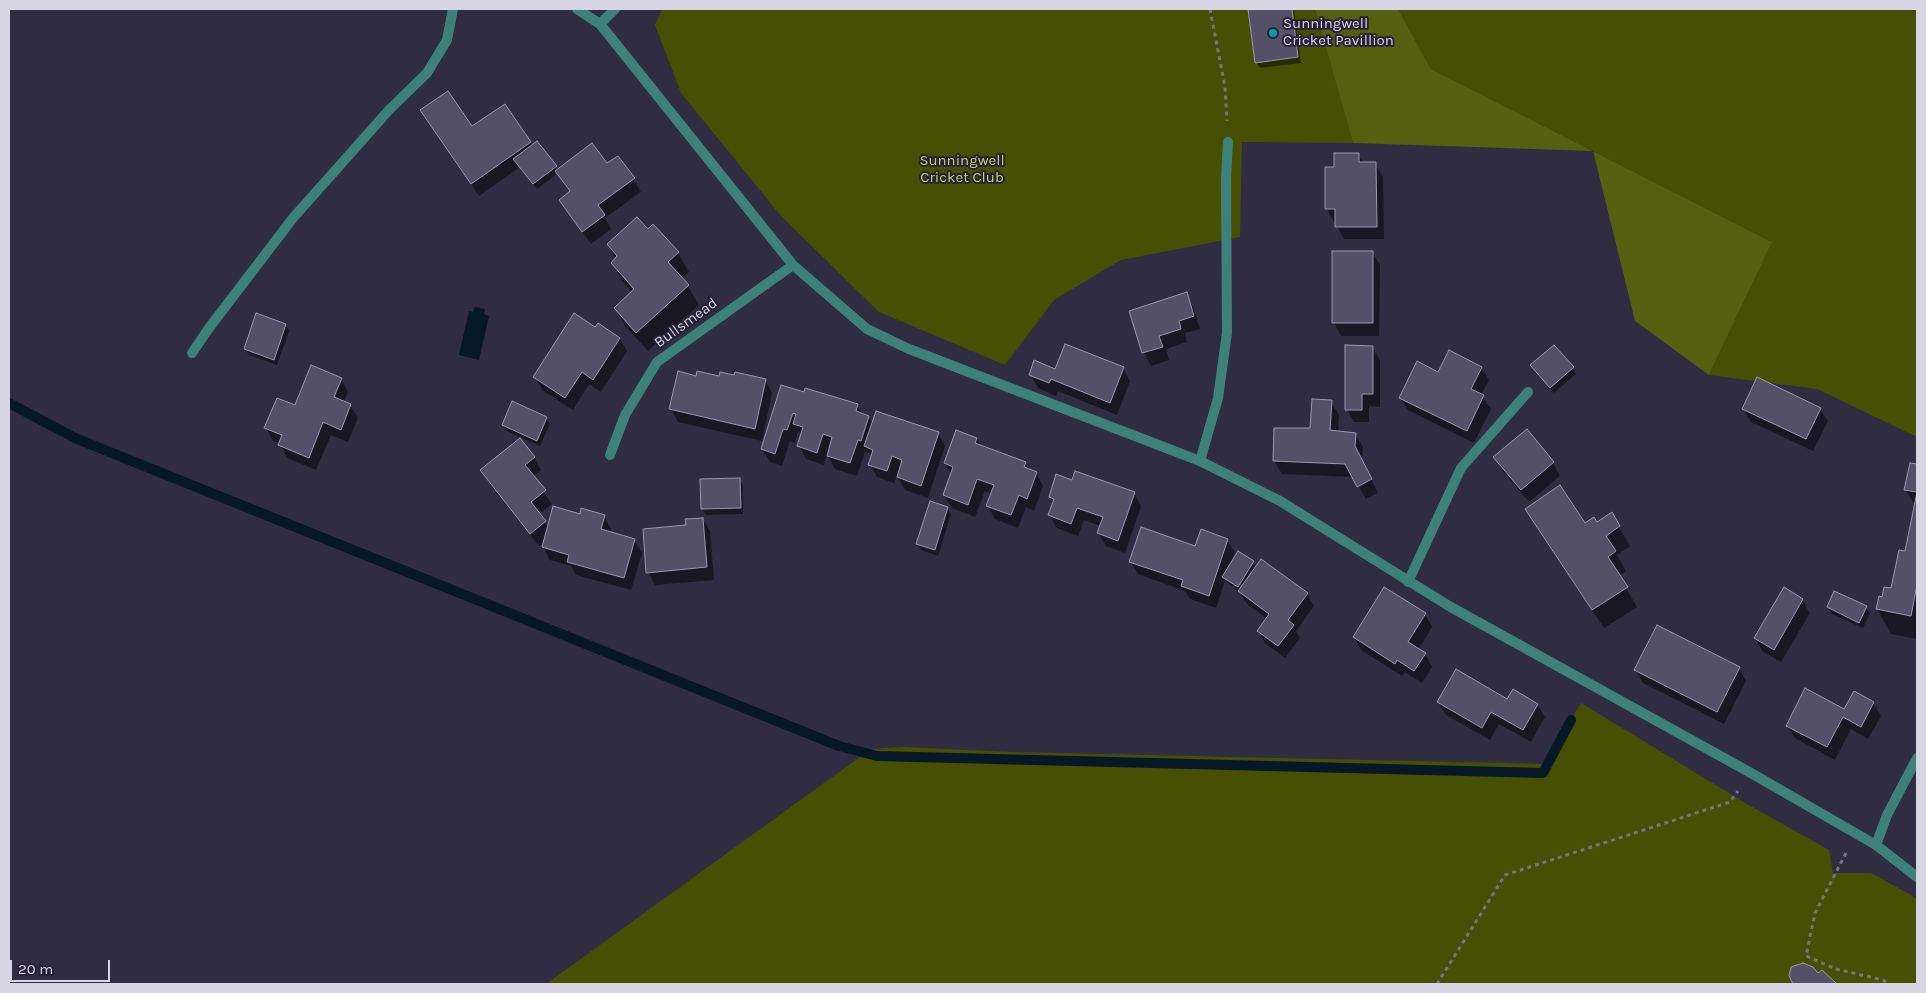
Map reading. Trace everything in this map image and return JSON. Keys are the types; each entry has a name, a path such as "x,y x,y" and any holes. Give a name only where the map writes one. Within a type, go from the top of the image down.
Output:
{"street":[{"path":"192,353 293,218 390,110 427,73 447,40 453,9"},
{"path":"577,9 600,24 793,265 867,329 909,349 1200,461 1280,501 1449,606 1856,833 1876,845 1917,877"},
{"path":"600,24 615,9"},
{"path":"1200,461 1218,398 1227,333 1226,178 1228,142"},
{"name":"Bullsmead","path":"610,455 625,415 657,362 793,265"},
{"path":"1408,582 1461,468 1528,392"},
{"path":"1876,845 1887,815 1917,758"}],"path":[{"path":"1210,9 1225,87 1228,142"},
{"path":"1437,984 1505,874 1730,802 1750,773"},
{"path":"1856,833 1816,913 1806,956 1836,969 1884,980 1889,984"}],"green space":[{"name":"Sunningwell Cricket Club","path":"662,9 1315,9 1353,143 1242,142 1240,237 1121,260 1054,300 1005,365 879,312 781,216 681,93 655,25"},
{"path":"1315,9 1398,9 1431,69 1593,151 1353,143"},
{"path":"1398,9 1917,9 1917,437 1817,389 1709,375 1772,242 1431,69"},
{"path":"1593,151 1772,242 1709,375 1635,321"},
{"path":"1581,703 1747,804 1829,850 1833,873 1871,873 1913,896 1917,900 1917,984 546,984 871,749 903,747 1010,752 1545,764"}],"water":[{"path":"475,307 485,309 484,314 489,316 479,360 459,355 469,311 473,312"}],"building":[{"name":"Sunningwell Cricket Pavillion","path":"1248,9 1292,9 1298,57 1255,63"},
{"path":"448,91 472,126 505,104 531,142 471,184 420,110"},
{"path":"537,141 557,166 533,184 513,159"},
{"path":"592,143 607,163 618,156 635,178 598,205 605,215 582,232 559,200 570,191 555,171"},
{"path":"1334,153 1359,153 1359,162 1376,162 1377,227 1335,227 1335,209 1325,209 1325,167 1334,167"},
{"path":"637,217 648,229 653,224 679,252 668,262 689,285 636,333 614,308 634,289 611,263 617,256 607,244"},
{"path":"1332,251 1373,251 1373,323 1332,323"},
{"path":"1187,292 1194,316 1179,321 1181,329 1159,336 1163,347 1142,353 1129,311"},
{"path":"256,313 286,324 274,360 244,349"},
{"path":"574,313 595,327 598,323 620,338 593,380 582,372 565,398 533,377"},
{"path":"1065,344 1124,367 1110,403 1051,379 1049,383 1029,375 1034,360 1055,369"},
{"path":"1345,345 1373,346 1373,394 1362,394 1362,410 1345,410"},
{"path":"1554,345 1574,367 1550,388 1530,365"},
{"path":"1449,350 1482,367 1471,389 1484,395 1467,431 1399,398 1417,361 1438,372"},
{"path":"311,365 342,378 334,397 351,404 341,430 323,422 309,458 278,445 282,435 264,428 277,398 295,405"},
{"path":"678,371 696,376 697,371 719,376 720,372 734,375 735,372 766,379 755,429 669,409"},
{"path":"1757,377 1821,408 1806,439 1742,409"},
{"path":"781,385 804,392 805,388 858,404 856,411 869,416 861,441 858,440 850,463 827,456 832,437 823,434 817,453 797,446 803,427 793,424 796,414 793,413 787,430 783,429 775,454 761,449"},
{"path":"1312,399 1332,400 1330,430 1356,433 1355,446 1372,479 1357,487 1345,464 1273,461 1274,428 1310,428"},
{"path":"512,401 547,417 537,441 502,425"},
{"path":"876,411 939,432 921,486 897,477 902,460 892,456 887,471 868,465 873,450 864,446"},
{"path":"1527,429 1554,462 1521,490 1493,457"},
{"path":"956,430 977,438 975,443 1026,462 1024,467 1037,472 1027,499 1019,495 1011,515 986,506 994,485 977,479 968,505 943,495 953,467 944,463"},
{"path":"520,438 535,457 525,465 546,490 531,502 546,521 530,534 480,470"},
{"path":"1910,463 1917,464 1917,492 1904,490"},
{"path":"1075,471 1135,492 1118,541 1097,533 1103,517 1077,508 1071,524 1048,515 1054,499 1049,497 1056,474 1072,480"},
{"path":"740,478 741,508 701,509 700,479"},
{"path":"1560,485 1585,523 1594,517 1597,522 1612,512 1620,526 1606,536 1616,551 1608,557 1628,587 1592,610 1525,509"},
{"path":"1917,492 1917,585 1911,616 1876,609 1879,596 1882,597 1884,587 1891,588 1899,550 1905,551"},
{"path":"930,501 948,507 935,550 916,544"},
{"path":"553,506 580,514 581,508 605,515 601,529 635,539 624,578 567,562 569,555 542,547"},
{"path":"703,518 707,567 646,573 643,529 686,525 685,519"},
{"path":"1141,527 1195,546 1201,529 1228,539 1209,596 1181,586 1183,580 1129,562"},
{"path":"1238,551 1254,561 1238,587 1222,577"},
{"path":"1261,559 1308,593 1288,620 1294,625 1278,646 1257,631 1269,614 1238,591"},
{"path":"1384,587 1426,613 1408,642 1426,653 1414,671 1397,660 1395,664 1353,637"},
{"path":"1784,587 1803,599 1774,650 1754,638"},
{"path":"1834,591 1867,606 1859,623 1827,607"},
{"path":"1657,625 1740,667 1717,712 1634,670"},
{"path":"1456,669 1507,699 1513,689 1538,704 1523,730 1491,712 1482,728 1437,702"},
{"path":"1805,688 1844,709 1854,691 1874,702 1861,727 1843,717 1827,747 1786,726"},
{"path":"1803,963 1813,967 1818,973 1822,970 1837,984 1793,984 1789,976 1791,967"}],"waterway":[{"path":"9,403 75,438 839,746 877,756 1543,773 1571,720"}],"place":[{"name":"Sunningwell Cricket Pavillion","path":"1273,33"}]}
